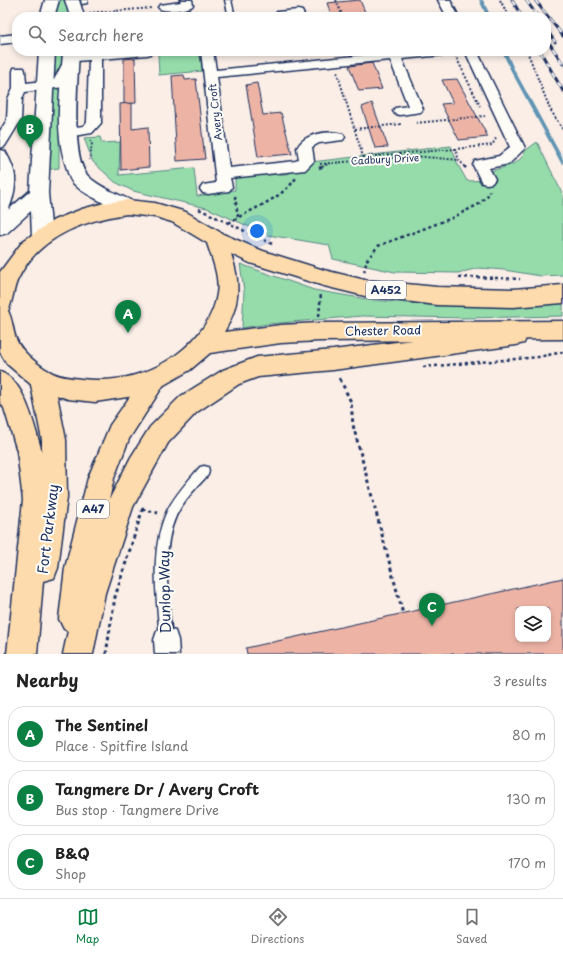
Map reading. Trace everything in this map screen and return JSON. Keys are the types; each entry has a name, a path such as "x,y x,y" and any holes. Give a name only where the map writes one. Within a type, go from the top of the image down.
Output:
{"main road":[{"path":"0,306 8,277 8,265 42,237 61,225 82,216 104,210 127,207 155,210 223,231 228,293 220,319 204,344 182,363 156,378 134,386 95,391 68,388 42,380 7,354 2,335 0,317"},
{"name":"A452","path":"223,231 257,256 324,278 365,288 437,296 513,298 563,294"},
{"name":"Chester Road","path":"204,344 281,334 320,332 560,338"},
{"path":"78,654 91,593 121,502 140,466 159,435 189,404 231,377 257,367 560,338"},
{"name":"A47","path":"70,654 79,568 101,478 119,433 156,378"},
{"name":"Fort Parkway","path":"31,654 54,497 54,440 42,380"},
{"path":"0,382 15,404 29,451 36,500 22,654"}],"street":[{"path":"48,12 52,0"},
{"path":"161,7 187,5 186,0"},
{"path":"444,0 450,12"},
{"path":"0,40 12,39"},
{"path":"42,237 39,193 47,56"},
{"path":"20,88 59,84 71,56"},
{"path":"71,56 67,132 72,159 80,178 92,189 127,207"},
{"path":"83,56 98,56"},
{"name":"Avery Croft","path":"208,56 224,187 208,190"},
{"path":"312,56 314,64"},
{"path":"211,74 395,56 416,108 400,110"},
{"path":"473,56 518,148 504,160 480,165 487,179"},
{"path":"67,132 87,130 94,123 95,57"},
{"path":"0,143 14,120 15,99 20,88 19,71"},
{"path":"222,174 300,166 307,161 304,148 306,144 318,139 338,137"},
{"path":"0,155 8,178 6,192 0,212"},
{"path":"0,228 39,193"}],"lane":[{"path":"228,0 231,12"},
{"name":"Dunlop Way","path":"167,647 163,580 163,545 171,516 183,496 204,471"}],"path":[{"path":"336,0 341,12"},
{"path":"500,0 506,12"},
{"path":"78,7 161,7"},
{"path":"456,56 482,109"},
{"path":"529,56 550,109 563,130"},
{"path":"334,62 363,158 455,150 492,145 497,138 494,132"},
{"path":"409,123 485,116 488,121"},
{"path":"355,129 401,124"},
{"path":"455,150 459,160 465,168"},
{"name":"Cadbury Drive","path":"300,166 363,158 414,156 459,160"},
{"path":"223,231 295,181 300,166"},
{"path":"371,273 363,273 367,260 378,246 452,218 479,204 490,193 487,179"},
{"path":"452,279 472,277 522,280"},
{"path":"422,368 538,357 560,338"},
{"path":"345,375 338,375 351,402 353,425 403,614"},
{"path":"106,654 115,597 146,502"}],"green space":[{"path":"57,0 71,0 71,12 53,12 56,10"},
{"path":"53,56 66,56 66,59 55,79 52,78"},
{"path":"158,56 200,56 203,71 159,75"},
{"path":"63,85 59,142 59,168 44,170 48,89"},
{"path":"100,137 102,143 120,142 119,175 194,168 197,196 235,190 235,176 287,174 311,162 451,146 458,165 467,181 492,180 491,171 506,167 516,162 523,156 525,151 537,142 563,195 563,275 541,276 504,270 479,268 458,273 395,272 333,259 329,245 268,235 207,208 133,191 115,182 93,162 84,138"},
{"path":"240,264 314,290 372,300 429,305 487,305 563,301 563,316 465,318 362,316 268,324 242,328 244,291"}],"building":[{"path":"360,0 365,12 330,12 327,3"},
{"path":"135,58 136,103 124,104 124,59"},
{"path":"372,63 382,89 359,91 349,66"},
{"path":"184,75 185,80 196,79 205,159 177,161 172,76"},
{"path":"457,79 488,137 459,140 441,104 453,103 442,80"},
{"path":"257,83 263,115 281,113 292,154 258,157 246,85"},
{"path":"132,103 132,129 148,127 149,167 121,170 120,104"},
{"path":"372,103 388,147 375,148 362,107"},
{"path":"563,578 563,654 247,654 246,648"}],"waterway":[{"path":"481,0 487,12"},
{"path":"506,56 563,163"}],"railway":[{"path":"512,0 519,12"},
{"path":"526,0 534,12"},
{"path":"535,0 544,12"},
{"path":"551,21 563,36"},
{"path":"551,36 555,42"},
{"path":"551,46 563,64"},
{"path":"543,56 563,91"}],"place":[{"name":"Tangmere Dr / Avery Croft","path":"30,148"},
{"name":"The Sentinel","path":"128,333"},
{"name":"B&Q","path":"432,626"}]}
